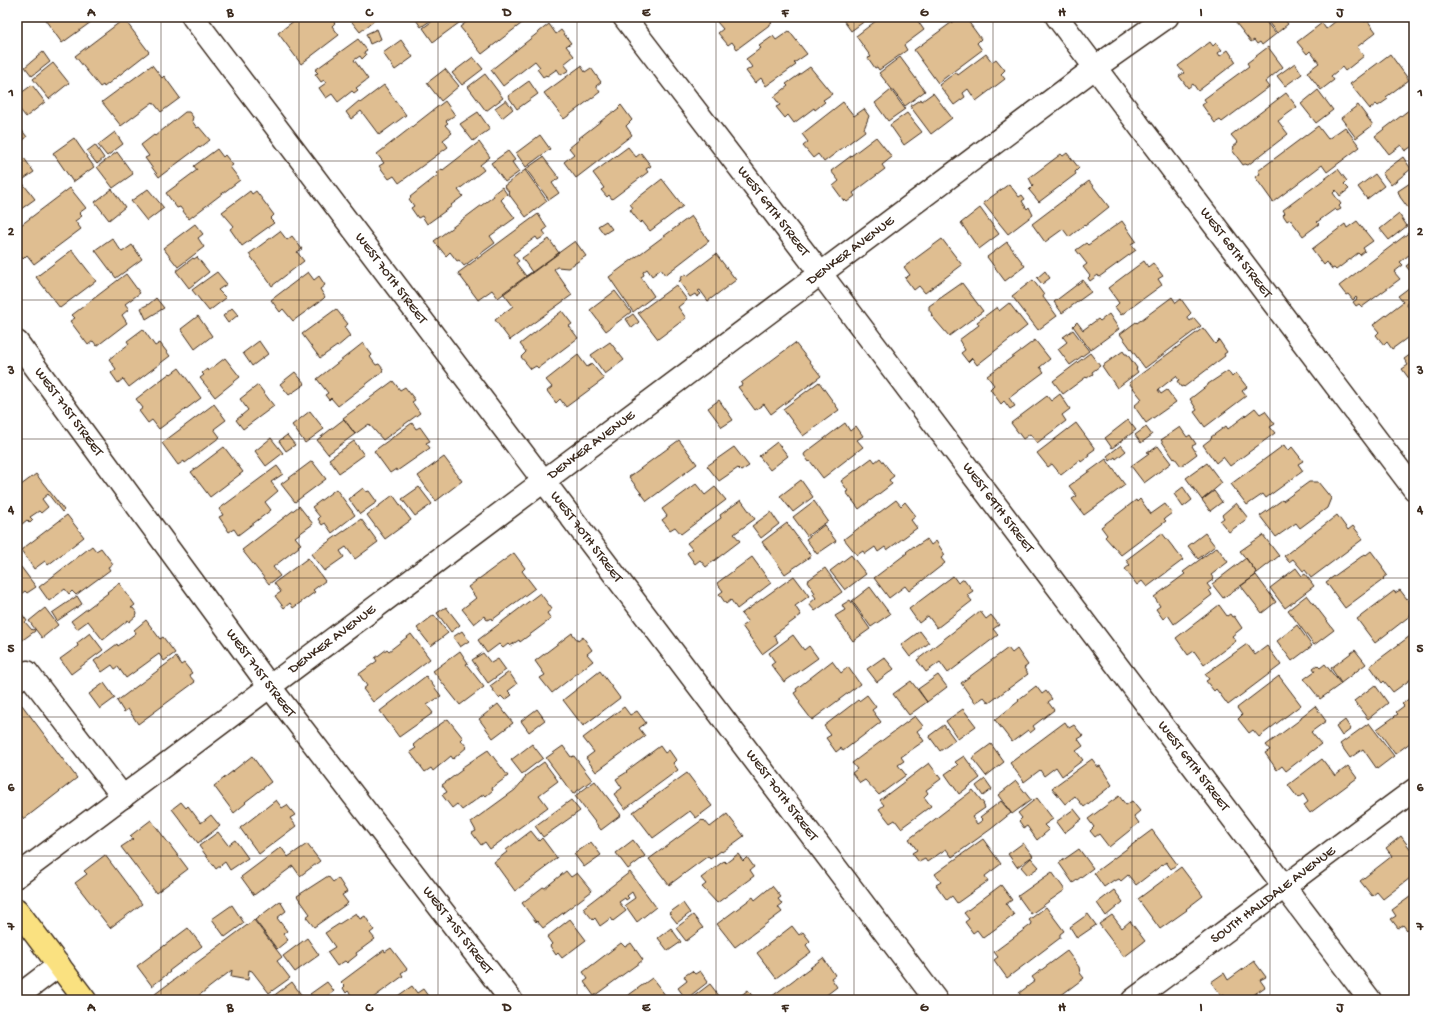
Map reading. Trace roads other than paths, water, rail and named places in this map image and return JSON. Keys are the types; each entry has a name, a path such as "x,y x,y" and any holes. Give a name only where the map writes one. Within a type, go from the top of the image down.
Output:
{"main road":[{"path":"17,910 85,1000"}],"street":[{"name":"WEST 70TH STREET","path":"193,17 936,1000"},
{"name":"WEST 69TH STREET","path":"624,17 821,274 1370,1000"},
{"name":"WEST 68TH STREET","path":"1057,17 1414,489"},
{"name":"DENKER AVENUE","path":"17,876 1096,67 1167,17"},
{"name":"WEST 71ST STREET","path":"17,342 270,687 510,1000"},
{"path":"17,680 27,672 123,797"},
{"name":"SOUTH HALLDALE AVENUE","path":"1133,1000 1414,790"},
{"path":"17,997 59,965"}]}
